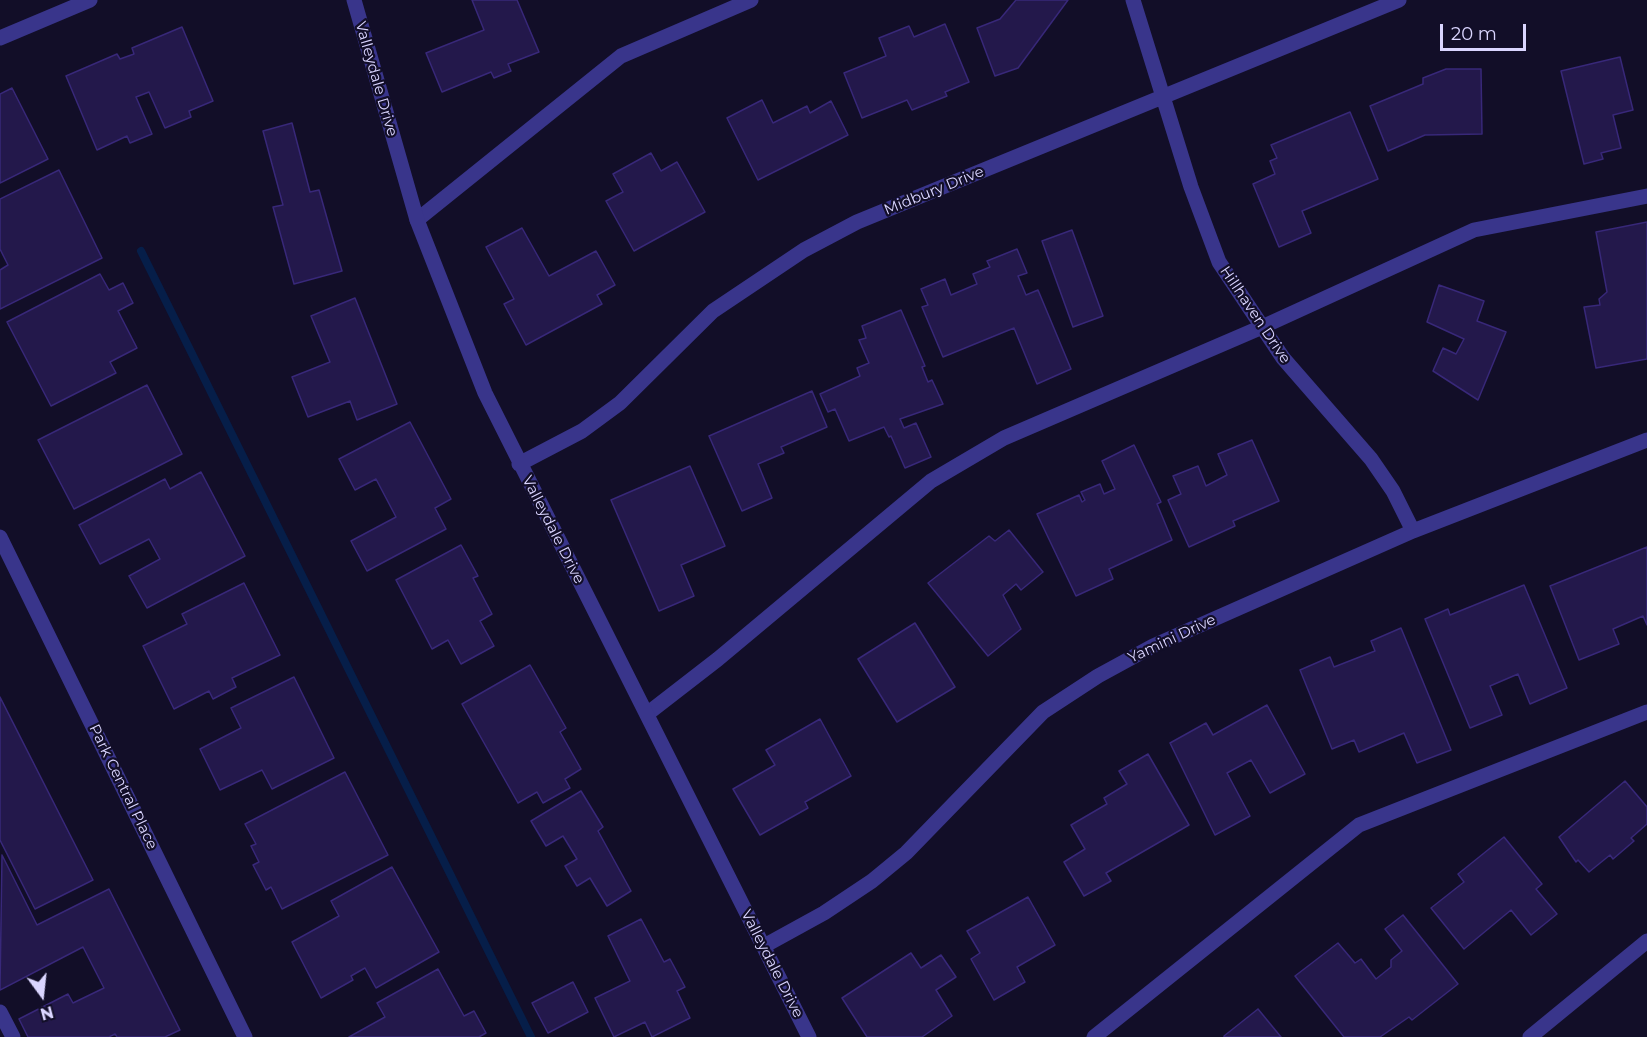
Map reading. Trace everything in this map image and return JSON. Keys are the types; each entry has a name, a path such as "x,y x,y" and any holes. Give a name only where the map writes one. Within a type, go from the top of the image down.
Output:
{"street":[{"path":"0,38 90,0"},
{"name":"Valleydale Drive","path":"354,0 417,220 485,393 809,1037"},
{"path":"417,220 621,56 751,0"},
{"name":"Hillhaven Drive","path":"1133,0 1165,97 1191,187 1219,262 1283,358 1371,459 1393,492 1413,531"},
{"name":"Midbury Drive","path":"519,464 591,424 620,403 713,311 804,250 857,222 1398,0"},
{"path":"647,714 718,659 931,481 1004,438 1262,327 1474,230 1647,196"},
{"name":"Yamini Drive","path":"764,946 824,913 872,881 906,853 1043,712 1098,676 1153,646 1413,531 1647,440"},
{"name":"Park Central Place","path":"0,537 245,1037"},
{"path":"1094,1037 1359,825 1647,712"},
{"path":"1530,1037 1647,941"},
{"path":"0,1012 13,1037"}],"building":[{"path":"472,0 517,0 539,52 508,64 511,71 494,78 491,72 442,92 426,53 484,30"},
{"path":"1016,0 1068,0 1018,68 995,76 977,28 1000,19"},
{"path":"945,24 969,82 945,92 947,96 912,110 907,100 862,118 844,73 886,56 879,38 909,26 914,37"},
{"path":"182,27 213,101 189,111 191,117 165,128 149,92 136,97 152,134 130,143 127,136 97,150 66,76 117,54 120,59 134,54 132,48"},
{"path":"1620,57 1633,110 1613,115 1621,148 1601,153 1603,159 1584,164 1561,71"},
{"path":"1446,69 1481,69 1482,134 1425,135 1388,151 1370,106 1423,84 1423,78"},
{"path":"12,88 48,159 0,183 0,94"},
{"path":"762,100 773,123 807,106 810,113 831,101 848,135 758,180 727,118"},
{"path":"1350,112 1378,179 1302,211 1311,233 1279,247 1253,184 1275,174 1270,161 1277,158 1271,145"},
{"path":"292,123 310,192 319,190 342,271 294,284 273,207 283,205 263,131"},
{"path":"651,153 661,171 677,162 705,212 634,251 606,201 623,192 613,174"},
{"path":"59,170 102,258 0,309 0,270 8,265 0,249 0,199"},
{"path":"1647,222 1647,359 1596,368 1584,307 1600,305 1599,299 1607,292 1596,232"},
{"path":"522,228 549,276 596,251 615,285 597,295 602,304 526,345 504,304 514,299 486,247"},
{"path":"1072,230 1103,316 1073,327 1042,241"},
{"path":"1017,249 1027,273 1018,276 1026,295 1038,290 1071,369 1037,384 1014,328 943,357 922,307 928,305 921,289 945,279 951,295 977,284 973,274 990,267 987,261"},
{"path":"100,274 109,290 123,283 133,303 118,311 137,348 110,362 116,373 51,406 7,322"},
{"path":"1439,285 1484,301 1477,321 1506,332 1478,400 1433,371 1443,348 1456,354 1464,339 1427,322"},
{"path":"355,298 397,404 357,420 350,401 308,417 292,377 330,362 311,316"},
{"path":"901,310 925,366 922,367 928,382 932,380 943,404 900,419 904,428 916,423 931,457 905,468 891,436 889,437 884,427 849,441 835,409 828,412 820,394 860,376 857,368 869,363 859,340 866,338 862,326"},
{"path":"147,385 182,454 74,509 38,440"},
{"path":"812,391 827,427 781,447 784,453 758,464 772,498 742,511 709,436"},
{"path":"410,422 451,499 435,508 446,529 367,571 351,541 396,517 376,479 355,490 339,459"},
{"path":"1252,440 1279,501 1233,521 1235,526 1189,547 1168,500 1181,494 1173,476 1198,466 1206,486 1227,475 1218,454"},
{"path":"1134,445 1161,502 1157,504 1172,540 1109,569 1113,579 1076,596 1037,514 1079,495 1082,502 1085,500 1081,492 1100,484 1104,494 1115,489 1102,461"},
{"path":"690,466 725,546 681,565 694,596 659,611 611,500"},
{"path":"201,472 245,556 147,608 129,576 160,559 149,539 100,564 79,525 165,479 170,489"},
{"path":"1009,530 1043,572 1021,590 1016,584 1003,595 1021,629 988,656 928,583 989,536 995,541"},
{"path":"461,545 478,576 473,578 492,614 480,621 494,646 461,664 448,640 432,649 396,580"},
{"path":"1647,547 1647,625 1643,616 1613,629 1619,644 1579,660 1550,586"},
{"path":"244,583 280,655 232,678 236,687 213,699 209,691 174,709 143,646 187,624 182,614"},
{"path":"1524,585 1567,688 1530,704 1518,674 1490,686 1502,715 1470,728 1425,619 1448,609 1450,615"},
{"path":"915,623 955,687 897,722 858,659"},
{"path":"1401,628 1451,750 1417,763 1404,733 1359,752 1354,740 1332,749 1300,670 1330,657 1334,667 1375,651 1371,641"},
{"path":"530,665 566,728 560,732 581,769 565,779 570,788 543,803 537,792 518,803 462,704"},
{"path":"294,677 334,758 272,789 262,770 220,790 200,749 241,728 231,708"},
{"path":"0,697 93,880 35,909 0,840"},
{"path":"1267,705 1305,774 1270,793 1251,760 1227,773 1250,816 1215,835 1170,743 1206,723 1213,735"},
{"path":"820,719 851,776 805,802 808,808 760,835 733,789 775,765 766,750"},
{"path":"1148,754 1189,825 1106,873 1111,881 1084,896 1064,862 1085,849 1071,825 1107,804 1104,798 1127,784 1119,771"},
{"path":"345,772 388,855 282,909 271,887 266,890 253,865 259,862 251,846 256,844 245,824"},
{"path":"1625,781 1647,807 1647,824 1631,838 1634,841 1613,859 1610,855 1589,872 1578,860 1576,862 1559,837"},
{"path":"581,791 603,827 598,831 631,891 607,906 590,878 577,886 565,866 577,859 563,836 546,846 531,821"},
{"path":"1504,837 1542,884 1536,889 1557,914 1531,935 1511,910 1464,949 1431,908 1464,882 1458,874"},
{"path":"2,855 37,925 109,889 180,1030 165,1037 117,1037 115,1034 109,1037 28,1037 19,1019 68,994 73,1003 104,988 83,947 0,990"},
{"path":"392,867 439,952 376,988 365,968 351,976 353,980 321,998 292,942 339,916 331,901"},
{"path":"1028,897 1055,945 1017,967 1025,982 994,1000 971,959 980,953 967,931"},
{"path":"1403,915 1458,984 1412,1020 1409,1017 1380,1037 1344,1037 1295,976 1338,943 1355,963 1361,959 1376,979 1391,967 1391,960 1402,951 1385,929"},
{"path":"641,919 664,962 670,959 685,987 677,991 690,1018 652,1037 645,1022 614,1037 595,998 630,981 608,936"},
{"path":"911,953 921,968 941,955 956,977 936,990 952,1016 922,1037 867,1037 842,998"},
{"path":"438,969 464,1016 474,1011 486,1033 479,1037 349,1037 385,1017 377,1003"},
{"path":"573,982 588,1012 548,1033 532,1003"},
{"path":"1258,1009 1281,1037 1224,1037 1224,1036"}],"waterway":[{"path":"141,251 531,1037"}]}
